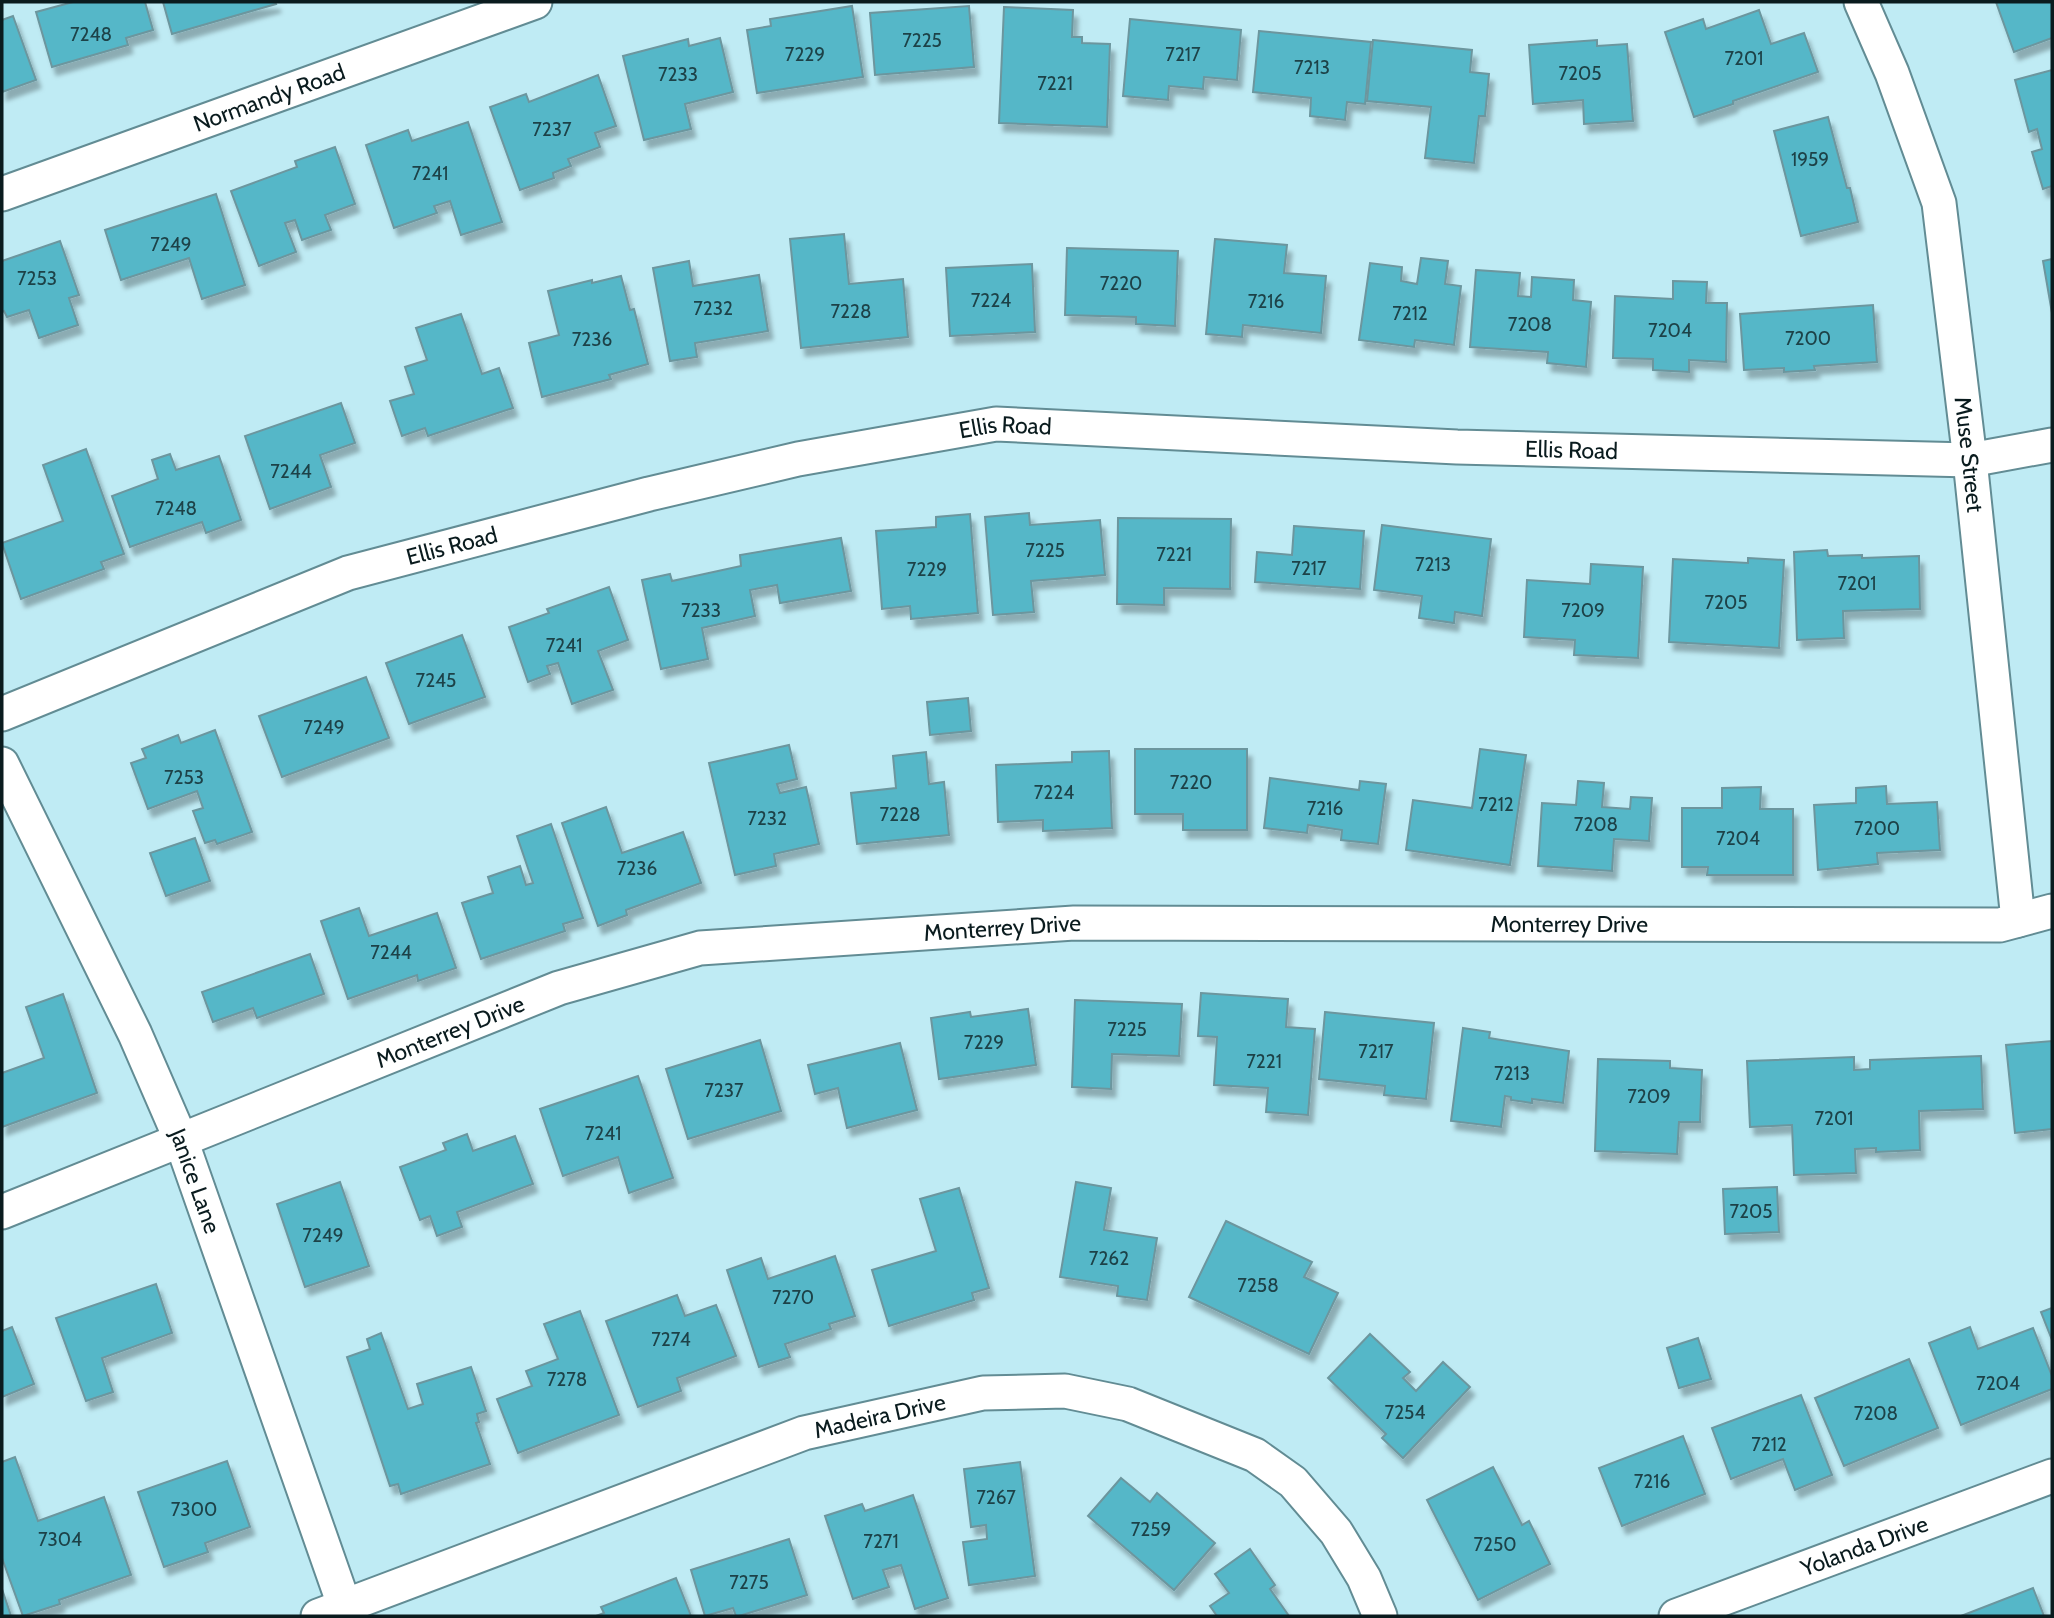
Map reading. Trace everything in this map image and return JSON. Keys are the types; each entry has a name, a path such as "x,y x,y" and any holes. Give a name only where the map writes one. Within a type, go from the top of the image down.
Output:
{"street":[{"name":"Normandy Road","path":"2,194 534,2"},
{"name":"Muse Street","path":"1861,2 1892,73 1939,203 1970,460 2018,920"},
{"name":"Ellis Road","path":"2,714 348,573 635,497 798,459 996,424 1457,447 1970,460 2052,444"},
{"name":"Janice Lane","path":"2,764 135,1034 181,1140 337,1613"},
{"name":"Monterrey Drive","path":"2,1212 559,988 700,948 1074,923 2000,925 2052,911"},
{"name":"Madeira Drive","path":"337,1613 804,1433 983,1393 1065,1391 1128,1404 1255,1455 1293,1482 1336,1532 1364,1578 1380,1616"},
{"name":"Yolanda Drive","path":"1676,1616 1740,1605 2052,1476"}],"building":[{"path":"73,2 145,2 153,30 126,38 128,45 52,67 36,12"},
{"path":"163,2 275,2 276,4 172,34"},
{"path":"1996,2 2052,2 2052,38 2014,52"},
{"path":"852,6 863,77 757,93 747,30 771,26 770,19"},
{"path":"969,6 974,67 875,75 870,13"},
{"path":"1004,7 1073,10 1072,37 1082,37 1082,43 1110,44 1107,127 999,123"},
{"path":"1759,10 1771,44 1804,33 1818,72 1694,117 1665,32 1703,19 1706,29"},
{"path":"13,16 36,80 2,92 2,20"},
{"path":"1130,19 1241,30 1237,80 1204,77 1203,89 1169,86 1168,100 1123,96"},
{"path":"1259,31 1371,42 1365,104 1347,102 1345,120 1310,116 1311,98 1253,92"},
{"path":"720,38 733,92 685,104 691,129 644,140 623,56 688,39 689,46"},
{"path":"1373,40 1472,50 1470,72 1489,74 1485,116 1479,116 1474,163 1425,158 1431,107 1367,101"},
{"path":"1597,40 1597,46 1627,44 1633,121 1584,124 1583,100 1533,104 1529,45"},
{"path":"2052,70 2052,186 2043,189 2032,152 2042,149 2037,129 2029,132 2015,80"},
{"path":"598,75 616,126 595,133 600,147 568,159 571,166 553,173 554,178 520,190 490,107 526,94 529,102"},
{"path":"1828,117 1858,222 1801,236 1774,131"},
{"path":"468,122 502,222 461,235 450,201 434,206 437,213 394,228 366,145 408,130 412,141"},
{"path":"335,147 355,204 325,215 331,230 302,240 295,220 285,223 296,252 259,266 231,191 297,167 295,161"},
{"path":"216,194 245,285 202,299 189,258 121,280 105,230"},
{"path":"844,234 849,284 903,279 908,337 801,348 790,239"},
{"path":"1215,239 1287,245 1284,273 1326,276 1321,333 1243,325 1242,337 1206,334"},
{"path":"60,241 79,295 69,298 78,325 39,338 29,310 7,317 4,311 2,312 2,261"},
{"path":"1067,248 1178,251 1175,326 1136,324 1136,317 1065,315"},
{"path":"1421,258 1448,261 1445,284 1461,286 1454,345 1415,340 1414,347 1359,340 1370,263 1402,267 1401,281 1417,284"},
{"path":"2052,259 2052,313 2043,261"},
{"path":"689,261 693,286 759,275 768,331 695,343 697,357 670,361 653,268"},
{"path":"1032,264 1035,332 950,336 946,268"},
{"path":"1476,270 1520,273 1518,296 1531,297 1532,277 1574,280 1573,300 1591,302 1586,367 1547,363 1548,352 1470,347"},
{"path":"621,276 630,310 634,309 648,364 609,375 611,379 542,397 529,343 559,335 548,291"},
{"path":"1673,281 1707,282 1706,303 1727,303 1726,362 1689,360 1689,372 1653,370 1653,359 1613,358 1615,296 1673,299"},
{"path":"1873,305 1877,362 1814,366 1815,370 1784,372 1784,368 1744,370 1740,314"},
{"path":"461,314 482,374 499,368 513,408 428,436 425,428 402,436 390,401 414,394 405,367 427,360 416,328"},
{"path":"341,403 355,443 320,455 331,487 270,509 245,436"},
{"path":"86,449 124,554 101,562 104,569 21,599 2,543 63,521 43,465"},
{"path":"170,454 176,470 219,456 241,520 206,533 202,522 130,547 112,496 158,479 152,460"},
{"path":"1029,513 1030,525 1100,520 1105,575 1031,581 1034,612 993,615 985,517"},
{"path":"970,514 978,613 911,619 910,606 882,609 876,531 936,527 936,517"},
{"path":"1118,518 1231,519 1230,589 1164,588 1164,605 1117,604"},
{"path":"1382,525 1491,539 1482,616 1455,612 1454,623 1419,618 1422,596 1374,590"},
{"path":"1294,526 1364,531 1360,589 1255,582 1257,552 1292,555"},
{"path":"841,538 851,591 780,603 777,585 750,590 755,616 702,628 708,659 661,669 642,580 670,574 672,581 741,566 740,555"},
{"path":"1827,550 1828,556 1919,556 1920,609 1843,611 1844,638 1797,640 1794,552"},
{"path":"1748,558 1784,560 1779,648 1669,642 1673,559 1748,563"},
{"path":"1591,564 1643,567 1638,658 1574,655 1575,640 1524,637 1527,580 1590,584"},
{"path":"609,587 628,640 598,651 613,690 572,704 558,663 547,666 550,674 528,682 509,627 549,613 547,609"},
{"path":"462,635 485,697 409,724 386,663"},
{"path":"366,677 389,738 282,777 259,716"},
{"path":"968,698 971,731 930,735 927,702"},
{"path":"215,730 252,832 217,844 215,840 205,843 193,811 203,808 197,791 148,809 131,763 146,758 142,749 178,735 181,743"},
{"path":"789,745 797,779 777,784 780,793 806,787 819,844 774,854 776,866 735,875 709,763"},
{"path":"1135,749 1247,749 1247,830 1183,830 1183,814 1135,814"},
{"path":"1480,749 1526,755 1510,865 1406,850 1413,800 1472,808"},
{"path":"1109,751 1112,828 1043,831 1043,820 998,822 996,765 1072,762 1072,752"},
{"path":"926,752 929,784 944,782 949,835 857,844 851,793 896,788 893,756"},
{"path":"1270,778 1359,790 1360,781 1386,784 1378,844 1341,840 1342,830 1308,825 1307,833 1264,828"},
{"path":"1578,781 1604,783 1602,807 1630,809 1631,797 1652,798 1649,841 1614,839 1612,871 1538,866 1542,803 1576,805"},
{"path":"1886,786 1887,804 1937,802 1940,850 1877,853 1878,864 1818,870 1814,805 1856,803 1856,788"},
{"path":"1761,787 1760,809 1793,809 1793,875 1707,875 1708,867 1682,867 1682,808 1722,808 1722,788"},
{"path":"606,807 622,853 683,832 701,883 626,910 627,915 598,926 562,823"},
{"path":"551,824 583,918 563,924 565,931 481,959 462,903 493,893 488,877 520,866 526,885 533,883 517,836"},
{"path":"195,838 210,881 166,896 150,853"},
{"path":"359,908 369,936 437,913 456,968 418,981 417,975 348,999 321,921"},
{"path":"310,954 324,994 257,1018 253,1008 213,1022 202,992"},
{"path":"1201,993 1288,999 1286,1027 1315,1029 1308,1115 1266,1112 1268,1088 1214,1085 1217,1037 1198,1036"},
{"path":"63,994 97,1093 2,1127 2,1073 44,1058 26,1007"},
{"path":"1075,1000 1182,1004 1179,1056 1112,1054 1111,1089 1072,1087"},
{"path":"1028,1009 1036,1065 939,1079 931,1018 970,1012 971,1017"},
{"path":"1325,1012 1434,1023 1426,1099 1384,1095 1385,1086 1319,1079"},
{"path":"1463,1028 1490,1032 1489,1038 1569,1051 1563,1103 1532,1099 1532,1103 1511,1100 1511,1097 1505,1096 1501,1127 1451,1121"},
{"path":"760,1040 781,1111 688,1139 666,1069"},
{"path":"2052,1041 2052,1129 2015,1133 2006,1045"},
{"path":"900,1043 917,1110 847,1128 838,1088 815,1094 808,1065"},
{"path":"1981,1056 1983,1109 1919,1111 1920,1150 1876,1152 1876,1148 1855,1149 1856,1173 1794,1175 1792,1125 1750,1127 1747,1061 1854,1057 1854,1070 1870,1069 1870,1060"},
{"path":"1598,1059 1670,1061 1670,1068 1702,1070 1700,1122 1679,1122 1677,1154 1595,1151"},
{"path":"638,1076 673,1178 629,1193 618,1157 563,1176 540,1109"},
{"path":"467,1134 473,1151 515,1136 533,1184 457,1212 462,1227 437,1236 430,1216 420,1220 400,1167 446,1150 443,1143"},
{"path":"340,1182 369,1266 305,1287 277,1204"},
{"path":"1076,1182 1111,1188 1104,1230 1157,1238 1147,1300 1117,1296 1118,1286 1060,1277"},
{"path":"1777,1187 1779,1232 1725,1234 1723,1189"},
{"path":"959,1188 989,1288 972,1293 974,1300 889,1326 872,1270 936,1251 920,1199"},
{"path":"1226,1221 1312,1262 1304,1277 1338,1293 1309,1354 1189,1297"},
{"path":"835,1256 855,1316 829,1324 831,1329 785,1344 790,1357 759,1367 727,1270 761,1258 768,1279"},
{"path":"156,1284 172,1333 102,1358 113,1392 86,1401 56,1318"},
{"path":"677,1295 685,1316 716,1305 736,1356 677,1378 681,1391 638,1407 606,1321"},
{"path":"2052,1308 2052,1340 2041,1312"},
{"path":"580,1311 619,1415 518,1453 497,1399 532,1386 526,1371 558,1359 544,1324"},
{"path":"12,1327 34,1384 2,1397 2,1331"},
{"path":"1970,1327 1978,1349 2033,1328 2052,1376 2052,1389 1961,1425 1929,1343"},
{"path":"381,1333 408,1409 423,1404 417,1384 471,1367 486,1411 477,1414 479,1422 476,1423 490,1464 401,1494 398,1484 390,1486 347,1357 370,1349 367,1339"},
{"path":"1370,1334 1410,1372 1403,1378 1416,1391 1443,1362 1470,1387 1403,1458 1382,1438 1386,1434 1328,1378"},
{"path":"1698,1338 1711,1379 1679,1388 1667,1348"},
{"path":"1909,1359 1938,1428 1844,1466 1815,1398"},
{"path":"1801,1395 1832,1475 1795,1490 1783,1459 1731,1479 1712,1428"},
{"path":"1683,1436 1705,1494 1622,1526 1599,1468"},
{"path":"15,1457 38,1521 104,1497 131,1575 59,1600 60,1604 23,1616 2,1558 2,1462"},
{"path":"227,1461 250,1527 205,1543 208,1552 164,1567 138,1492"},
{"path":"1020,1462 1035,1576 969,1585 963,1542 987,1539 986,1525 971,1527 964,1469"},
{"path":"1493,1467 1522,1525 1529,1521 1550,1564 1478,1600 1427,1500"},
{"path":"1121,1478 1150,1502 1157,1493 1215,1543 1174,1590 1088,1516"},
{"path":"913,1495 948,1598 915,1609 901,1565 883,1570 889,1587 853,1599 825,1516 862,1504 865,1511"},
{"path":"789,1539 807,1595 739,1616 736,1616 733,1608 705,1616 691,1570"},
{"path":"1250,1549 1275,1585 1270,1589 1289,1616 1217,1616 1210,1606 1229,1593 1215,1574"},
{"path":"676,1578 691,1616 596,1616 604,1613 601,1607"},
{"path":"2033,1588 2044,1616 1961,1616"},
{"path":"2,1589 11,1616 2,1616"}]}
